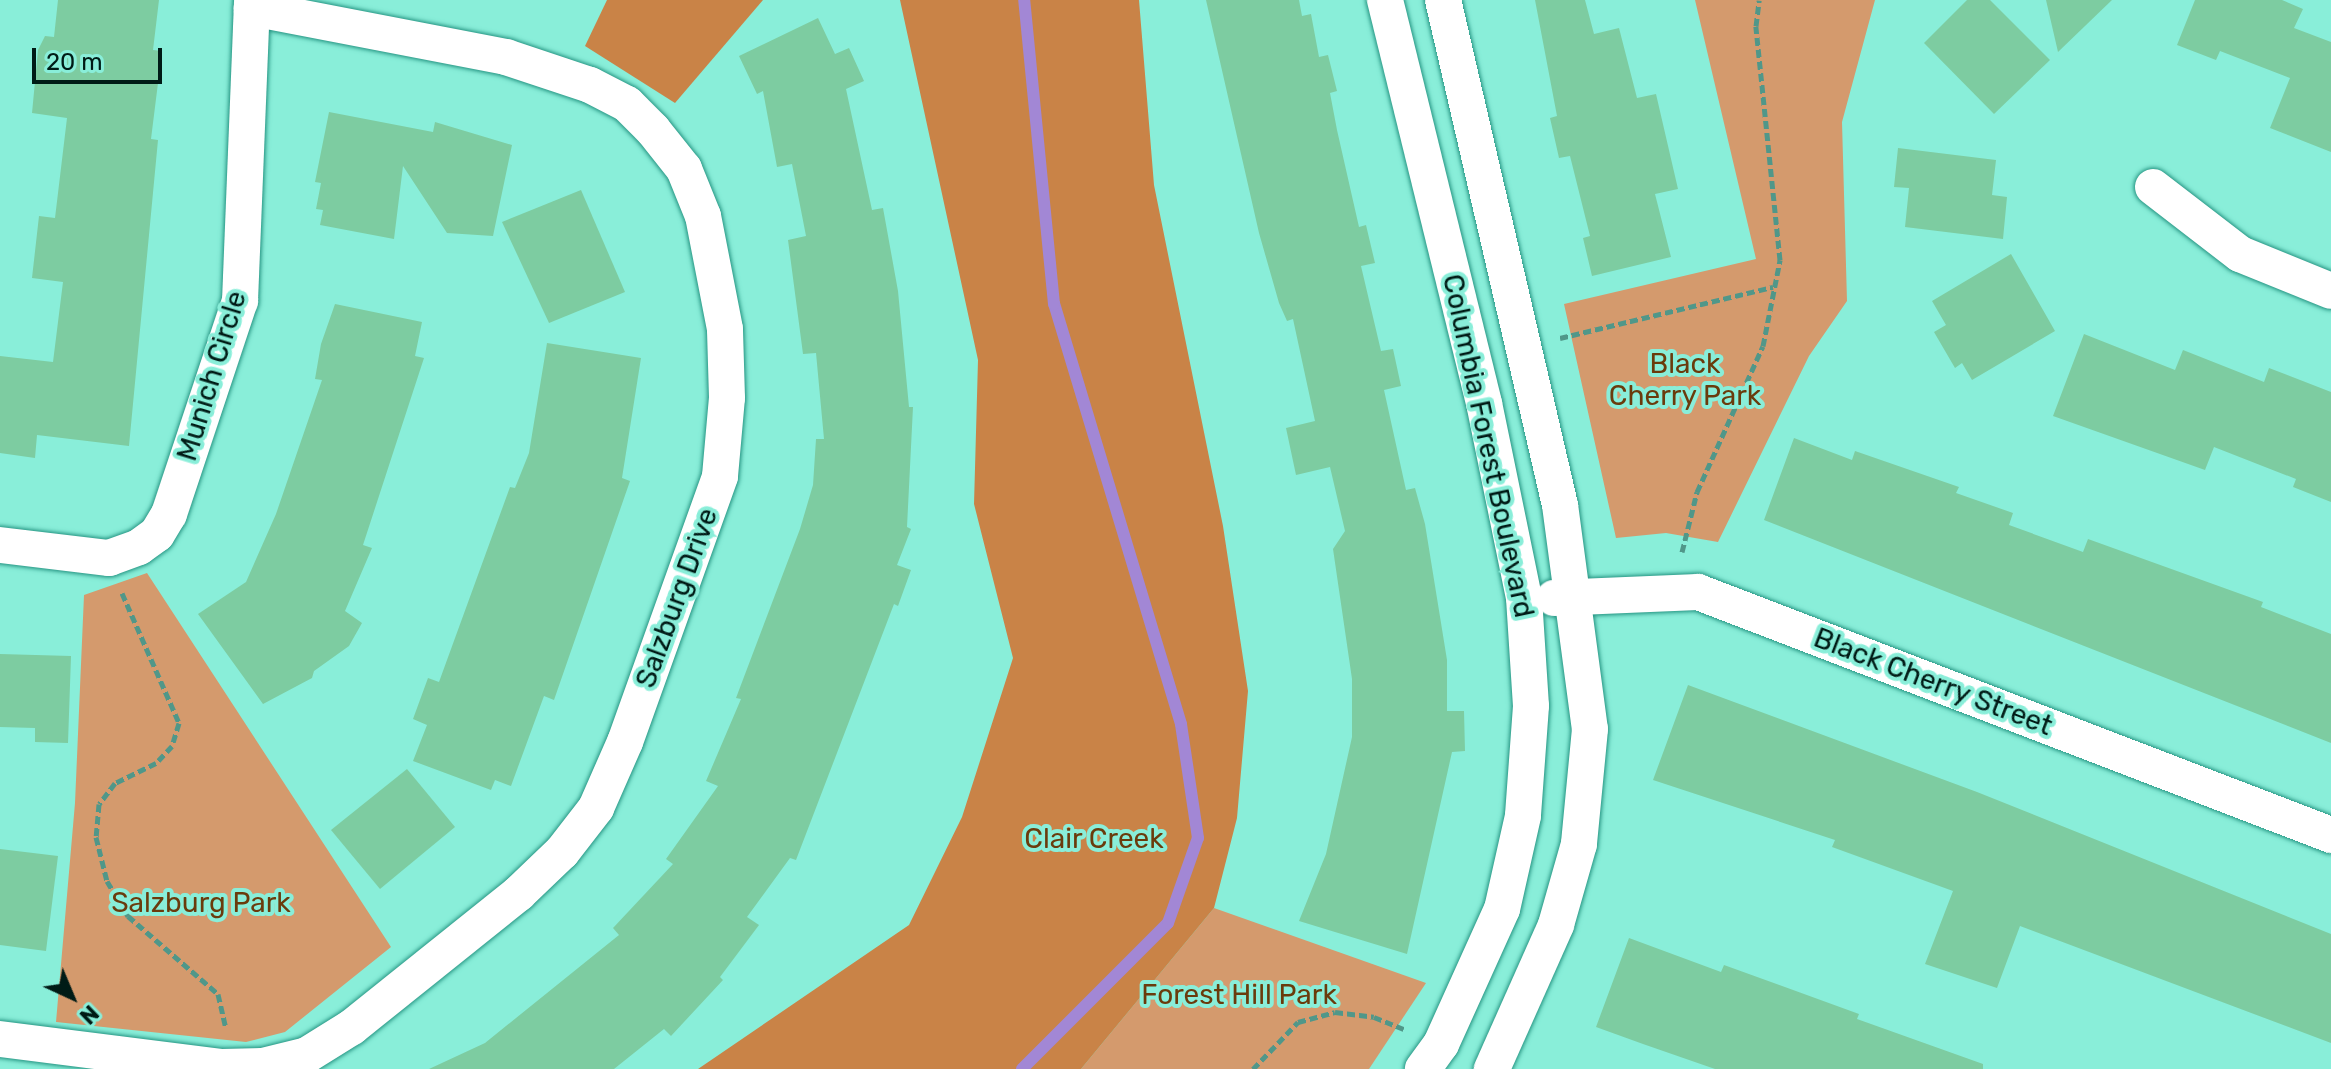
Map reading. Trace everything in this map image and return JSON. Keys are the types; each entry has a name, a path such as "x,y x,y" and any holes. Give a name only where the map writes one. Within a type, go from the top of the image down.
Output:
{"street":[{"name":"Columbia Forest Boulevard","path":"1385,0 1484,403 1524,598 1531,706 1523,816 1502,909 1432,1056"},
{"name":"Columbia Forest Boulevard","path":"1443,0 1527,346 1576,599 1590,729 1579,844 1556,925 1494,1068"},
{"name":"Munich Circle","path":"109,558 139,547 157,534 169,514 240,301 252,4"},
{"name":"Salzburg Drive","path":"0,1039 222,1067 263,1066 307,1055 352,1027 518,894 562,852 596,808 630,728 720,476 727,398 725,329 709,244 684,169 653,130 627,104 590,85 506,57 252,4"},
{"path":"2153,187 2240,254 2331,291"},
{"path":"0,545 109,558"},
{"name":"Black Cherry Street","path":"1524,598 1576,599 1698,592 2331,835"},
{"path":"1432,1056 1494,1068"}],"path":[{"path":"1673,592 1697,492 1763,346 1780,260 1756,26 1759,0"},
{"path":"1527,346 1773,287"},
{"path":"109,558 179,723 172,746 156,763 115,783 99,804 96,837 107,881 128,916 218,994 228,1039"},
{"path":"1253,1069 1298,1022 1335,1012 1374,1017 1432,1056"}],"green space":[{"path":"607,0 763,0 675,103 585,46"},
{"name":"Clair Creek","path":"900,0 1139,0 1154,185 1223,526 1248,691 1237,818 1214,908 1081,1069 698,1069 909,925 962,817 1013,658 974,504 978,360"},
{"name":"Black Cherry Park","path":"1695,0 1875,0 1842,122 1847,301 1809,356 1718,542 1666,533 1616,538 1564,304 1756,259"},
{"name":"Salzburg Park","path":"147,573 391,947 285,1032 246,1042 56,1022 75,803 84,595"},
{"name":"Forest Hill Park","path":"1214,908 1426,983 1369,1069 1081,1069"}],"building":[{"path":"58,0 159,0 153,50 162,51 151,139 158,140 129,446 37,435 35,458 0,453 0,356 53,362 63,282 32,278 39,216 55,218 67,118 32,113 38,50 45,36 54,37"},
{"path":"1206,0 1299,0 1302,16 1311,14 1319,57 1328,55 1337,91 1330,93 1359,227 1366,225 1375,263 1361,266 1381,351 1393,349 1401,386 1384,390 1406,490 1415,488 1425,524 1447,660 1447,711 1464,711 1465,751 1452,752 1407,954 1299,921 1326,854 1352,737 1352,679 1333,549 1345,531 1330,467 1296,475 1286,428 1315,421 1293,319 1287,321 1279,303 1259,233"},
{"path":"1535,0 1585,0 1594,34 1619,28 1637,98 1656,94 1678,189 1655,194 1671,257 1592,276 1583,238 1590,236 1570,156 1559,158 1550,118 1557,116"},
{"path":"1967,0 1990,0 2050,60 1994,114 1924,43"},
{"path":"2046,0 2112,0 2058,52"},
{"path":"2195,0 2282,0 2303,9 2294,28 2331,42 2331,152 2270,128 2290,78 2220,51 2216,60 2177,45"},
{"path":"818,18 835,54 849,48 864,81 846,89 872,210 883,208 898,291 909,407 913,407 907,527 911,529 897,565 911,570 898,606 894,604 796,860 790,858 747,917 759,925 720,977 723,980 671,1036 664,1029 614,1069 429,1069 485,1043 619,935 613,928 673,864 666,859 718,786 706,781 741,699 736,698 800,529 813,485 816,439 824,439 816,353 803,354 788,240 806,236 792,164 777,167 763,91 757,94 739,56"},
{"path":"329,112 433,132 435,122 512,145 493,236 447,233 403,166 394,239 320,225 323,210 316,209 321,183 315,182"},
{"path":"1898,148 1996,160 1992,195 2007,197 2003,239 1905,227 1909,188 1894,187"},
{"path":"581,190 625,292 549,323 502,222"},
{"path":"2011,254 2055,331 1972,380 1962,363 1955,368 1934,332 1946,325 1932,301"},
{"path":"335,304 422,322 415,356 424,358 363,545 372,548 345,611 362,623 349,646 314,671 312,678 263,704 198,614 246,582 276,514 322,380 315,379 321,344"},
{"path":"2084,334 2175,370 2183,350 2264,382 2269,368 2331,392 2331,502 2293,487 2296,479 2214,447 2205,470 2053,416"},
{"path":"547,343 641,358 622,478 630,481 554,700 544,696 511,786 495,780 491,790 413,761 427,725 413,719 428,678 439,682 510,487 515,488 529,453"},
{"path":"1794,438 1852,460 1855,451 1959,487 1956,493 2013,513 2009,525 2083,552 2088,539 2263,602 2261,607 2331,634 2331,743 1764,520"},
{"path":"0,654 71,656 68,743 35,742 35,728 0,727"},
{"path":"1688,685 1977,792 2331,934 2331,1043 2020,926 1997,988 1925,964 1953,891 1832,847 1835,840 1653,780"},
{"path":"407,769 455,827 380,889 331,830"},
{"path":"0,849 58,856 46,951 0,945"},
{"path":"1629,938 1721,972 1724,965 1859,1014 1857,1019 1983,1064 1983,1069 1715,1069 1596,1027"}],"waterway":[{"path":"1022,1069 1168,923 1198,838 1181,724 1054,304 1024,0"}]}
